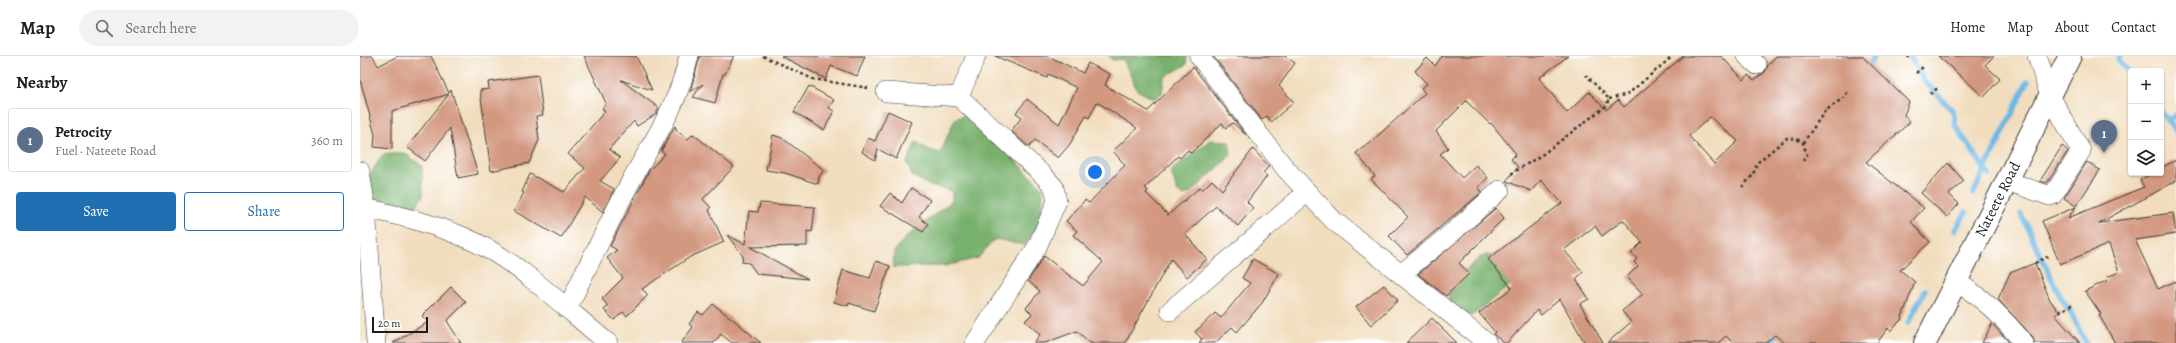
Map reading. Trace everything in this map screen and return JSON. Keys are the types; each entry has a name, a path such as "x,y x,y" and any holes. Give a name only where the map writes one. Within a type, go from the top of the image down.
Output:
{"main road":[{"name":"Nateete Road","path":"1925,343 2070,56"}],"street":[{"path":"567,309 604,232 672,110 682,83 689,56"},
{"path":"959,98 976,56"},
{"path":"1199,56 1306,193 1333,220 1486,343"},
{"path":"2007,181 2050,196 2053,195 2081,151 2050,96 2037,56"},
{"path":"886,92 959,98 1045,178 1054,187 1057,194 1057,201 1037,247 975,343"},
{"path":"360,171 376,343"},
{"path":"1401,274 1453,232 1500,190"},
{"path":"1170,311 1306,193"},
{"path":"363,208 417,222 472,241 512,264 608,343"},
{"path":"1956,282 1975,293 1992,306 2024,343"}],"path":[{"path":"763,56 813,79 886,92"},
{"path":"1609,99 1628,94 1673,56"},
{"path":"1916,73 1923,67"},
{"path":"1586,74 1609,99"},
{"path":"1930,94 1939,87"},
{"path":"1804,143 1825,111 1846,96 1847,92"},
{"path":"1510,175 1543,154 1606,106 1609,99"},
{"path":"1742,187 1753,175 1757,163 1787,138 1797,139 1804,143 1807,155 1803,161"},
{"path":"2035,263 2049,256"},
{"path":"2060,312 2074,304"}],"green space":[{"path":"1109,56 1187,56 1186,65 1164,77 1162,93 1154,99 1137,90 1123,59 1112,60"},
{"path":"969,113 1043,189 1042,220 1024,245 995,239 978,258 945,266 893,267 894,252 905,238 952,201 952,191 931,186 912,176 907,163 916,142 927,149 940,153 955,119"},
{"path":"1210,140 1229,141 1231,155 1193,191 1184,196 1177,191 1171,171"},
{"path":"404,153 422,166 423,196 413,210 368,200 368,179 382,155"},
{"path":"1486,255 1497,256 1516,280 1472,316 1448,305 1451,284 1479,258"}],"building":[{"path":"360,56 373,56 378,66 398,56 431,56 449,93 451,90 478,174 458,178 450,128 425,161 407,147 449,94 392,111 392,149 374,147 375,135 360,79"},
{"path":"584,56 636,56 652,90 621,80 659,108 656,114 637,126 634,121 609,149 620,158 600,181 614,189 603,212 585,197 561,238 514,211 524,193 522,192 530,174 564,192 585,168 568,154 605,111 602,109 606,103"},
{"path":"700,56 734,56 725,74 723,74 715,103 693,97 703,84 690,92"},
{"path":"781,56 865,56 857,76 831,66 826,79"},
{"path":"995,56 1048,56 1083,73 1088,63 1110,74 1105,85 1148,111 1193,67 1246,135 1233,123 1226,128 1222,123 1191,153 1188,150 1180,158 1178,156 1145,188 1148,191 1146,193 1168,215 1200,187 1202,190 1212,180 1222,190 1253,149 1269,166 1263,173 1267,176 1247,202 1253,208 1238,226 1216,206 1185,234 1207,259 1187,277 1171,259 1125,343 1090,343 1077,331 1045,343 1034,343 1040,334 1025,321 1032,314 1026,308 1040,291 1028,281 1044,256 1083,286 1103,262 1073,235 1077,231 1066,221 1085,200 1089,203 1125,165 1113,151 1137,128 1097,102 1089,118 1086,116 1070,144 1058,158 1035,140 1029,147 1011,131 1022,117 1016,113 1027,99 1059,124 1077,88 1048,74 1047,78"},
{"path":"1213,56 1285,56 1295,63 1279,86 1294,102 1271,122 1267,116 1262,120"},
{"path":"1442,56 1568,56 1539,78 1567,113 1589,92 1606,110 1618,100 1624,107 1683,56 1721,56 1744,80 1748,75 1754,80 1765,72 1768,65 1776,56 1862,56 1909,102 1904,115 1910,122 1866,162 1924,208 1911,222 1930,242 1900,270 1915,282 1901,320 1890,331 1888,328 1877,343 1785,343 1775,335 1765,343 1733,343 1726,336 1718,343 1607,343 1631,322 1622,311 1643,294 1627,277 1638,266 1634,262 1637,259 1631,253 1642,242 1623,220 1602,236 1595,226 1564,250 1583,272 1576,279 1589,299 1580,304 1603,343 1585,343 1560,299 1541,315 1537,310 1507,343 1504,343 1493,334 1495,332 1479,313 1512,288 1488,259 1562,203 1541,180 1531,191 1506,181 1518,167 1511,159 1516,154 1491,123 1490,124 1466,101 1436,131 1448,148 1440,154 1462,178 1476,165 1488,178 1478,187 1482,192 1407,255 1389,236 1408,217 1371,179 1375,176 1356,153 1372,141 1425,93 1421,88 1427,84 1415,71 1427,58 1435,66","holes":["1710,117 1738,141 1714,164 1689,136"]},
{"path":"1938,56 1994,56 1985,65 2000,79 1984,97"},
{"path":"538,75 543,115 536,116 539,140 529,163 491,171 480,90 489,89 488,82"},
{"path":"809,86 834,100 829,108 834,111 824,130 794,112"},
{"path":"888,111 912,122 896,159 878,149 875,160 862,152 868,138 875,141"},
{"path":"675,126 677,131 688,139 693,134 734,167 703,199 711,208 709,210 724,242 690,257 642,289 648,295 627,316 623,312 614,320 604,310 608,306 602,299 623,278 607,258 617,250 610,246 650,169 665,154 661,151"},
{"path":"773,135 782,138 824,170 819,177 818,184 785,173 766,170"},
{"path":"2062,146 2068,151 2047,183 2040,181"},
{"path":"2176,160 2176,181 2099,223 2173,213 2176,234 2135,240 2158,289 2176,281 2176,343 2115,343 2099,315 2101,314 2085,291 2108,280 2107,277 2119,272 2109,244 2060,264 2042,221 2076,207 2068,218 2144,187 2140,180 2147,176 2164,176 2164,166"},
{"path":"2087,162 2100,170 2076,206 2064,198"},
{"path":"1948,163 1964,181 1949,194 1959,204 1947,217 1921,193"},
{"path":"911,188 930,200 919,217 928,224 923,232 880,206 890,193 902,203"},
{"path":"760,203 815,207 812,232 807,231 807,246 750,247 808,279 757,274 749,263 742,262 743,256 727,235 745,244 749,211 758,212"},
{"path":"1496,208 1504,218 1459,263 1469,274 1446,296 1418,274"},
{"path":"1253,259 1279,274 1262,303 1237,332 1232,327 1215,343 1199,343 1202,339 1195,332 1215,313 1221,318 1250,283 1242,278"},
{"path":"876,261 890,266 874,311 849,303 848,306 834,302 843,270 870,278"},
{"path":"2035,263 2050,300 2059,312 2055,315 2080,343 2035,343 2032,336 1998,299 2010,273"},
{"path":"1384,285 1398,300 1371,325 1356,307"},
{"path":"451,287 466,302 447,321 461,343 393,343 428,322 422,316"},
{"path":"713,304 761,343 732,343 721,334 714,343 681,343 693,327 689,324 698,312 703,315"},
{"path":"1432,318 1457,343 1406,343"},
{"path":"1992,324 2008,341 2009,343 1982,343"}],"waterway":[{"path":"1867,70 1874,56"},
{"path":"1910,56 1925,82 1953,111 1956,127 1989,175"},
{"path":"2120,56 2118,59 2128,71"},
{"path":"1973,194 2028,81"},
{"path":"2164,115 2168,120"},
{"path":"2176,115 2168,120 2176,131"},
{"path":"1955,230 1966,212"},
{"path":"2021,214 2059,294 2071,313 2086,343"},
{"path":"1908,323 1925,290"},
{"path":"1771,343 1780,330"}],"place":[{"name":"Petrocity","path":"2104,153"}]}
